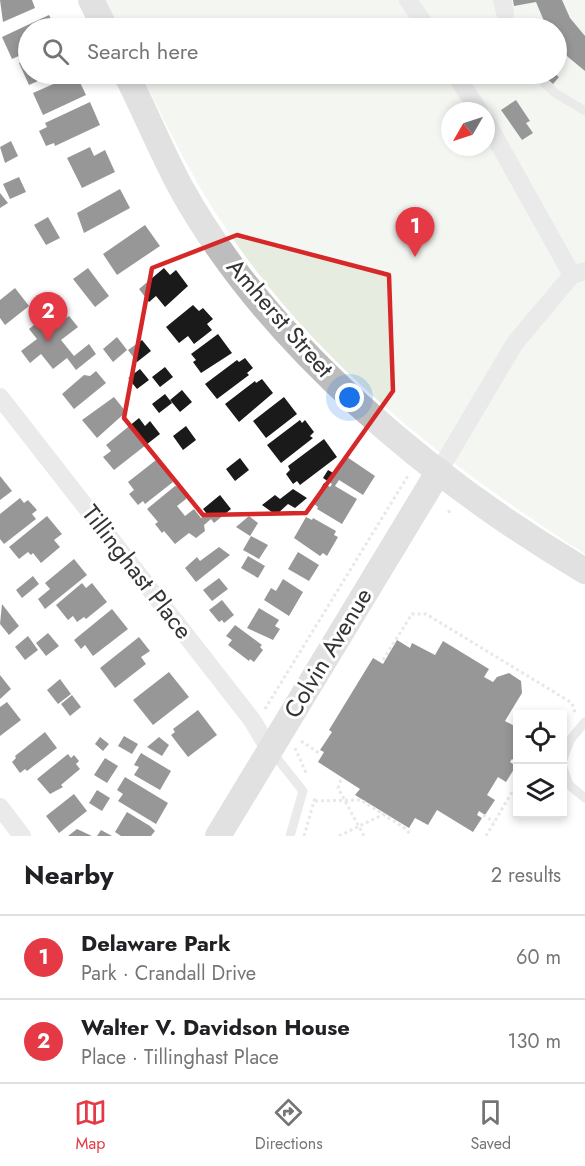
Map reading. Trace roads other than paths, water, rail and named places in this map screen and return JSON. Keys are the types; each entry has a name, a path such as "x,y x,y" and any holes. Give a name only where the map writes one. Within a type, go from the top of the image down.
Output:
{"street":[{"path":"91,0 100,18"},
{"path":"408,0 420,18"},
{"name":"Amherst Street","path":"131,84 181,188 245,282 287,333 360,405 439,471 534,541 585,571"},
{"path":"461,84 473,102"},
{"path":"439,471 515,343 578,273 495,136"},
{"name":"Tillinghast Place","path":"0,397 252,720 270,750"},
{"name":"Colvin Avenue","path":"218,836 439,471"},
{"path":"0,807 22,836"}],"lane":[{"path":"545,84 555,93 585,111"},
{"path":"567,749 570,740 585,722"},
{"path":"270,750 303,791 290,836"},
{"path":"562,764 569,785 585,798"}],"place":[{"name":"Delaware Park","path":"415,257"},
{"name":"Walter V. Davidson House","path":"48,342"}]}
